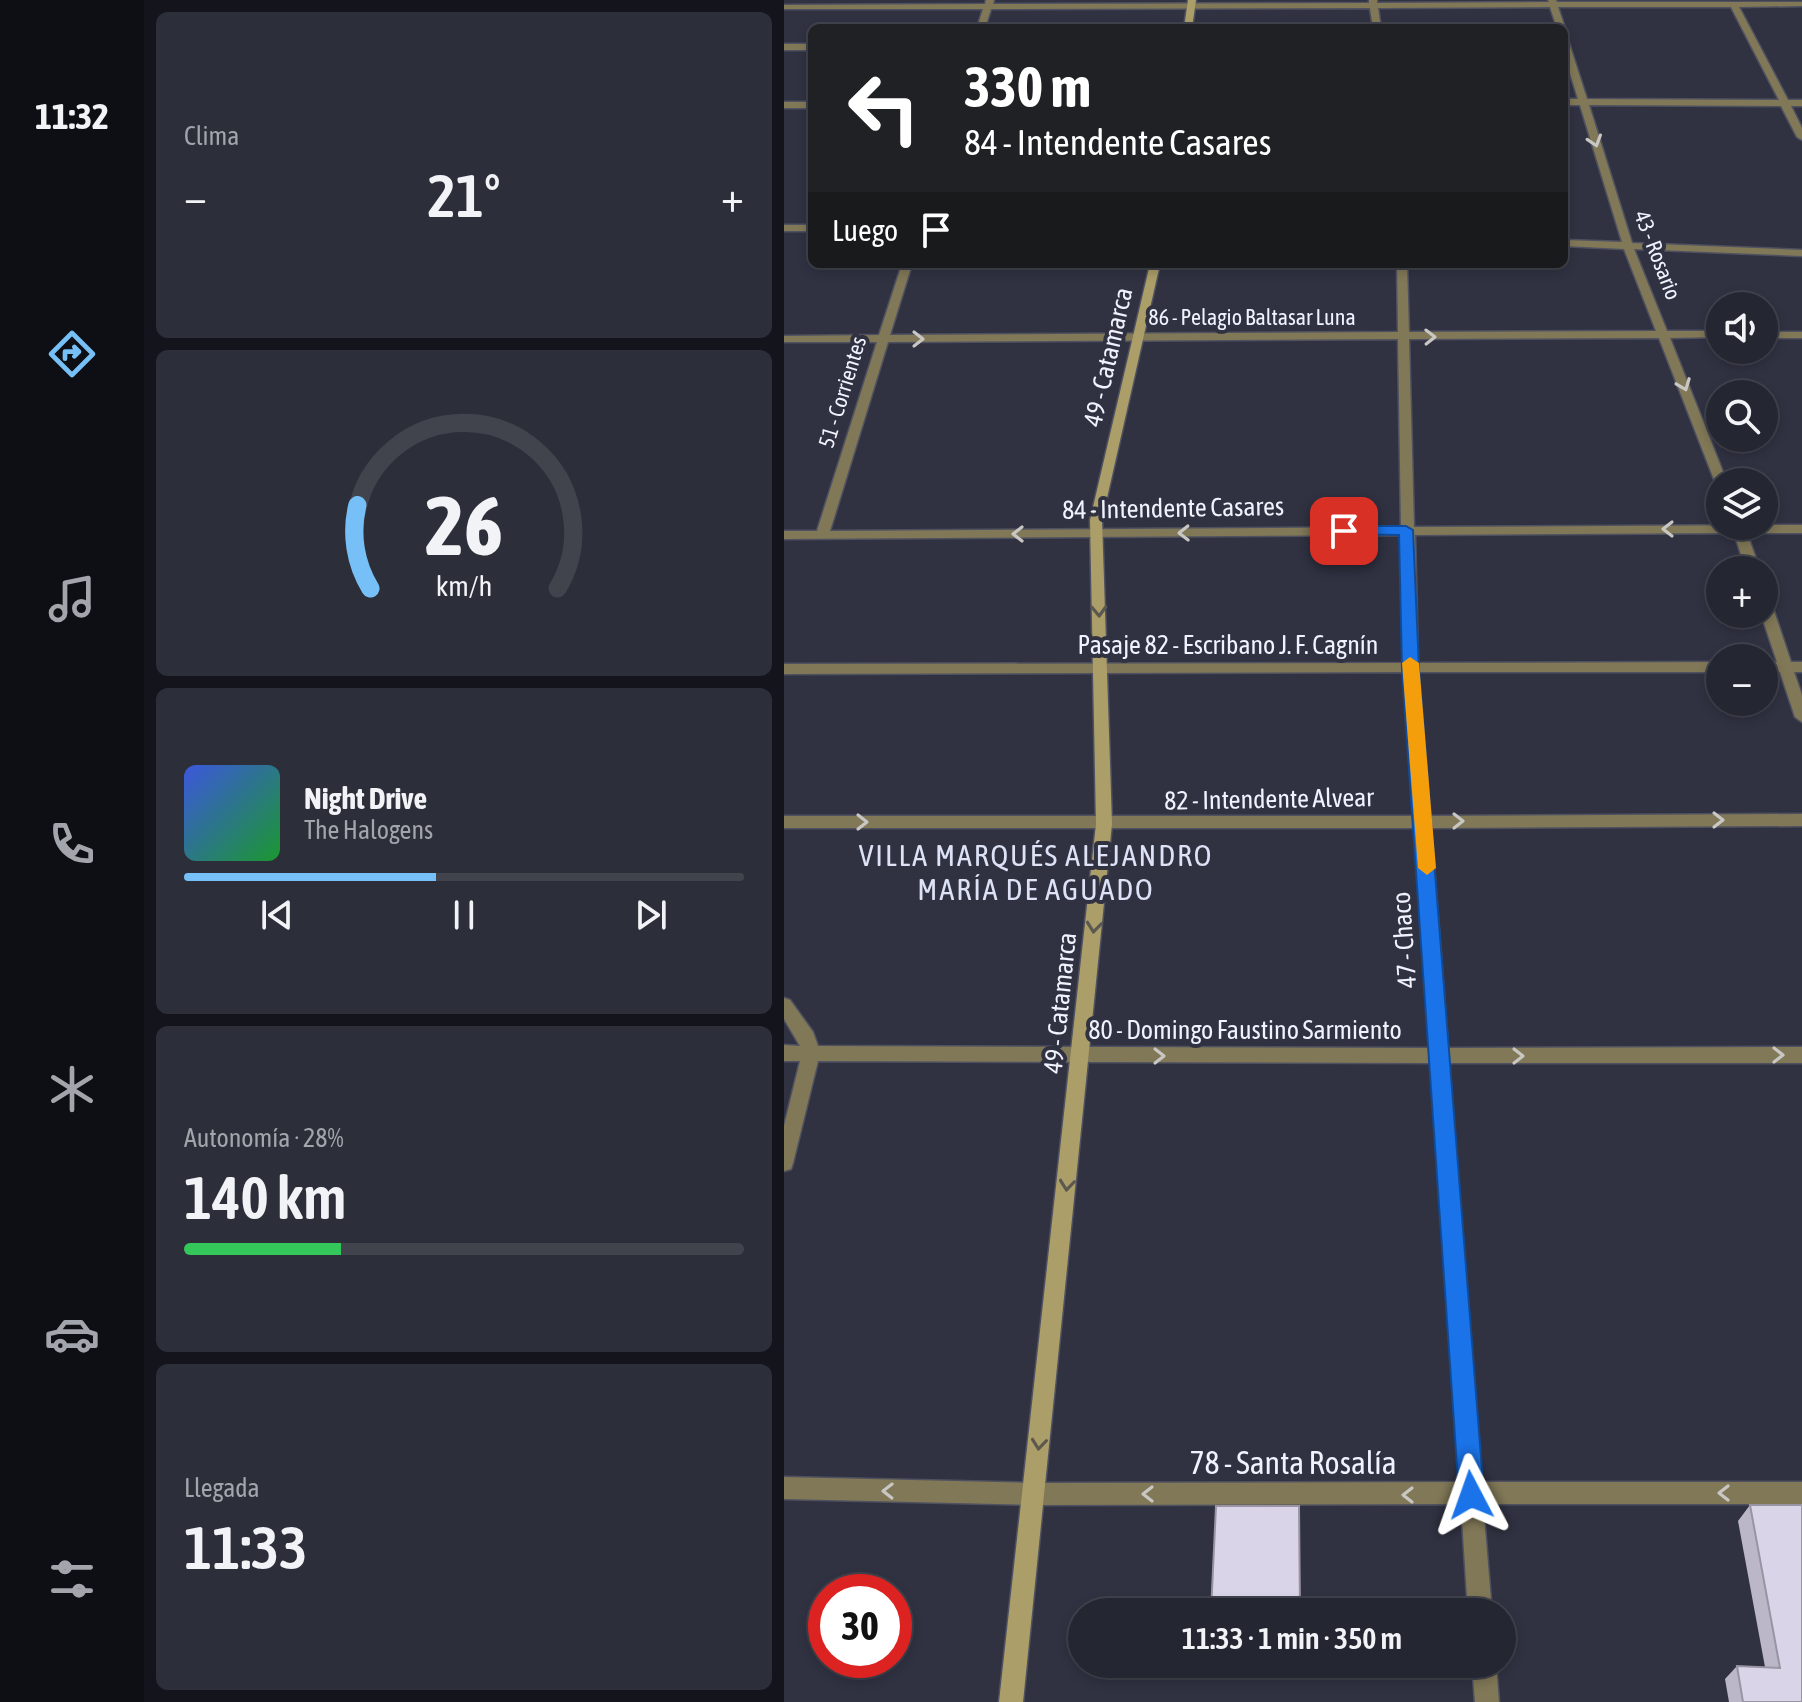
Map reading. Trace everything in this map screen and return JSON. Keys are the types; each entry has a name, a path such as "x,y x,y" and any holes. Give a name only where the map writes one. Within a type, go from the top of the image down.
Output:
{"street":[{"path":"786,6 1469,1 1802,4"},
{"path":"1373,2 1376,24"},
{"path":"1553,2 1560,24"},
{"path":"1734,2 1802,137"},
{"path":"982,24 989,3"},
{"path":"1189,24 1192,3"},
{"path":"784,47 808,47"},
{"name":"43 - Rosario","path":"1568,54 1628,246 1716,468"},
{"path":"1568,102 1802,103"},
{"path":"784,105 808,105"},
{"path":"784,228 808,228"},
{"path":"1568,243 1802,253"},
{"name":"51 - Corrientes","path":"822,535 906,268"},
{"name":"49 - Catamarca","path":"1011,1702 1104,824 1096,520 1154,268"},
{"name":"47 - Chaco","path":"1402,268 1411,669 1479,1598"},
{"name":"86 - Pelagio Baltasar Luna","path":"784,339 1706,334"},
{"path":"1778,335 1802,335"},
{"name":"84 - Intendente Casares","path":"784,535 1706,527"},
{"name":"84 - Intendente Casares","path":"1778,528 1802,529"},
{"path":"1773,628 1802,717"},
{"name":"Pasaje 82 - Escribano J. F. Cagnín","path":"784,669 1706,667"},
{"path":"1778,667 1802,667"},
{"name":"82 - Intendente Alvear","path":"784,822 1104,824 1802,820"},
{"path":"784,1005 807,1037 811,1054 784,1163"},
{"name":"80 - Domingo Faustino Sarmiento","path":"784,1053 1440,1057 1802,1055"},
{"name":"78 - Santa Rosalía","path":"784,1488 1034,1494 1802,1493"},
{"path":"1485,1678 1487,1702"}],"building":[{"path":"1750,1505 1802,1505 1802,1702 1743,1702 1737,1666 1780,1668"},
{"path":"1216,1506 1299,1506 1300,1598 1212,1598"}],"slow traffic":[{"path":"1410,663 1427,868"}],"district":[{"name":"VILLA MARQUÉS ALEJANDRO MARÍA DE AGUADO","path":"1036,873"}],"route":[{"path":"1344,531 1406,530 1411,669 1471,1495"}]}
